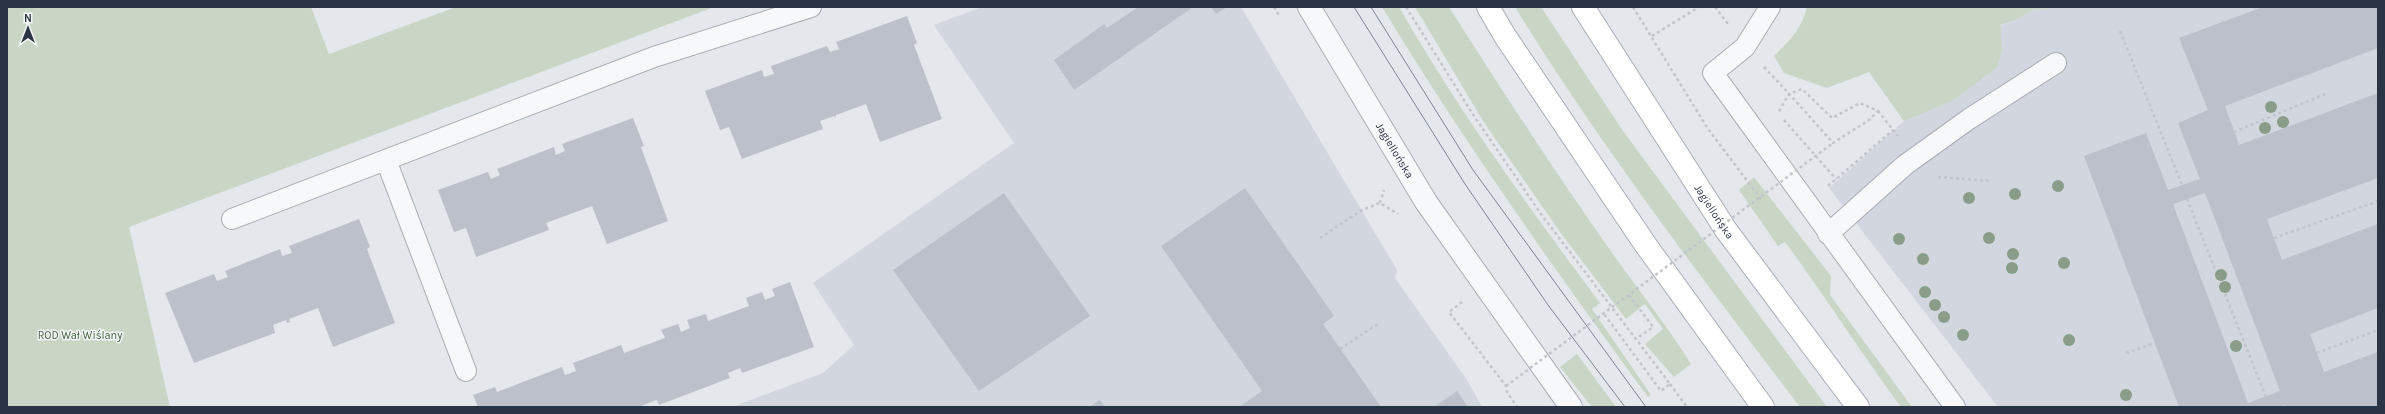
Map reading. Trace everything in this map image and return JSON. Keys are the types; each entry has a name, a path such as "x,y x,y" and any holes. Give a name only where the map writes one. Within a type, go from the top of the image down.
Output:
{"main road":[{"path":"1488,7 1505,36 1645,244 1763,407"},
{"name":"Jagiellońska","path":"1583,7 1717,218 1858,407"}],"street":[{"name":"Jagiellońska","path":"1309,7 1426,202 1571,407"}],"lane":[{"path":"232,219 654,57 811,7"},
{"path":"1770,7 1745,47 1712,73 1955,407"},
{"path":"1828,234 1905,165 1969,119 2056,63"},
{"path":"386,160 466,371"}],"path":[{"path":"1406,7 1472,113 1541,214 1687,407"},
{"path":"1633,7 1708,129 1761,199"},
{"path":"1652,36 1699,7"},
{"path":"2120,31 2182,185"},
{"path":"1506,386 1761,199 1833,143 1869,120 1878,111 1860,103 1832,118 1802,89 1789,94 1777,112 1836,179"},
{"path":"2234,132 2325,94"},
{"path":"1799,104 1833,143"},
{"path":"1823,190 1893,130"},
{"path":"2187,199 2266,397"},
{"path":"2274,238 2378,201"},
{"path":"1320,238 1362,210 1380,203 1405,218"},
{"path":"1629,295 1653,326 1636,339"},
{"path":"1464,301 1449,312 1506,386 1507,392 1517,407"},
{"path":"1604,314 1661,391 1670,384"},
{"path":"1340,349 1378,324"},
{"path":"2317,353 2378,330"},
{"path":"2126,353 2155,343"}],"shaded area":[{"path":"982,7 1241,7 1397,270 1395,278 1467,380 1482,407 732,407 823,373 854,345 813,283 1014,143 934,25"},
{"path":"2055,7 2378,7 2378,407 1998,407 1829,188 1904,121 1869,72 2016,20 2033,10"}],"green space":[{"name":"ROD Wał Wiślany","path":"7,7 311,7 329,54 456,7 714,7 129,227 170,407 7,407"},
{"path":"1382,7 1399,7 1445,83 1495,158 1600,303 1592,309 1651,395 1648,397 1511,205 1445,107"},
{"path":"1415,7 1449,7 1564,183 1691,364 1674,377 1645,344 1663,329 1645,304 1626,319 1560,232 1483,121"},
{"path":"1515,7 1541,7 1623,131 1827,407 1800,407 1689,260 1617,161 1548,59"},
{"path":"1807,7 2055,7 2033,10 2016,20 2000,25 2002,51 1997,67 1954,100 1904,121 1869,72 1827,88 1784,73 1774,56 1790,40 1802,22"},
{"path":"1754,177 1831,276 1830,295 1912,407 1901,407 1785,242 1778,246 1739,190"},
{"path":"1577,354 1616,407 1592,407 1560,367"}],"building":[{"path":"1138,7 1193,7 1074,90 1054,60 1104,24 1107,28"},
{"path":"1211,7 1227,7 1216,14"},
{"path":"2263,7 2378,7 2378,48 2225,106 2239,145 2378,93 2378,178 2267,219 2282,260 2378,224 2378,308 2310,334 2324,372 2378,352 2378,407 2286,407 2285,405 2279,407 2179,407 2084,156 2146,133 2168,190 2200,179 2178,123 2208,110 2179,38","holes":["2205,193 2280,391 2248,403 2173,204"]},
{"path":"907,16 917,43 914,45 942,119 880,142 866,104 836,115 835,118 834,116 820,121 823,129 742,159 729,127 720,130 705,91 762,70 764,77 774,74 771,66 827,46 830,52 839,49 836,42"},
{"path":"633,118 644,146 641,147 668,221 607,244 592,206 546,223 549,230 476,257 466,228 454,232 438,190 488,172 491,179 500,175 497,169 554,147 556,155 565,151 562,144"},
{"path":"1245,188 1334,316 1323,324 1381,407 1239,407 1262,391 1161,246"},
{"path":"1004,193 1090,316 979,391 893,270"},
{"path":"359,219 370,247 367,249 395,323 333,347 318,308 289,319 290,322 287,323 286,320 273,325 275,333 194,363 165,293 214,274 217,281 228,277 225,271 280,249 282,256 292,253 289,246"},
{"path":"790,282 814,347 742,373 740,368 728,373 730,378 659,405 657,400 638,407 478,407 473,395 495,387 497,392 562,367 565,375 576,371 573,363 621,345 624,353 665,338 661,330 678,324 681,332 690,328 687,320 706,314 708,321 749,306 746,298 762,292 765,300 775,296 772,289"},
{"path":"1457,391 1468,407 1434,407"},
{"path":"1100,400 1105,407 1089,407"}],"tram line":[{"path":"1354,7 1465,184 1548,305 1625,407"},
{"path":"1371,7 1473,170 1646,407"}]}
